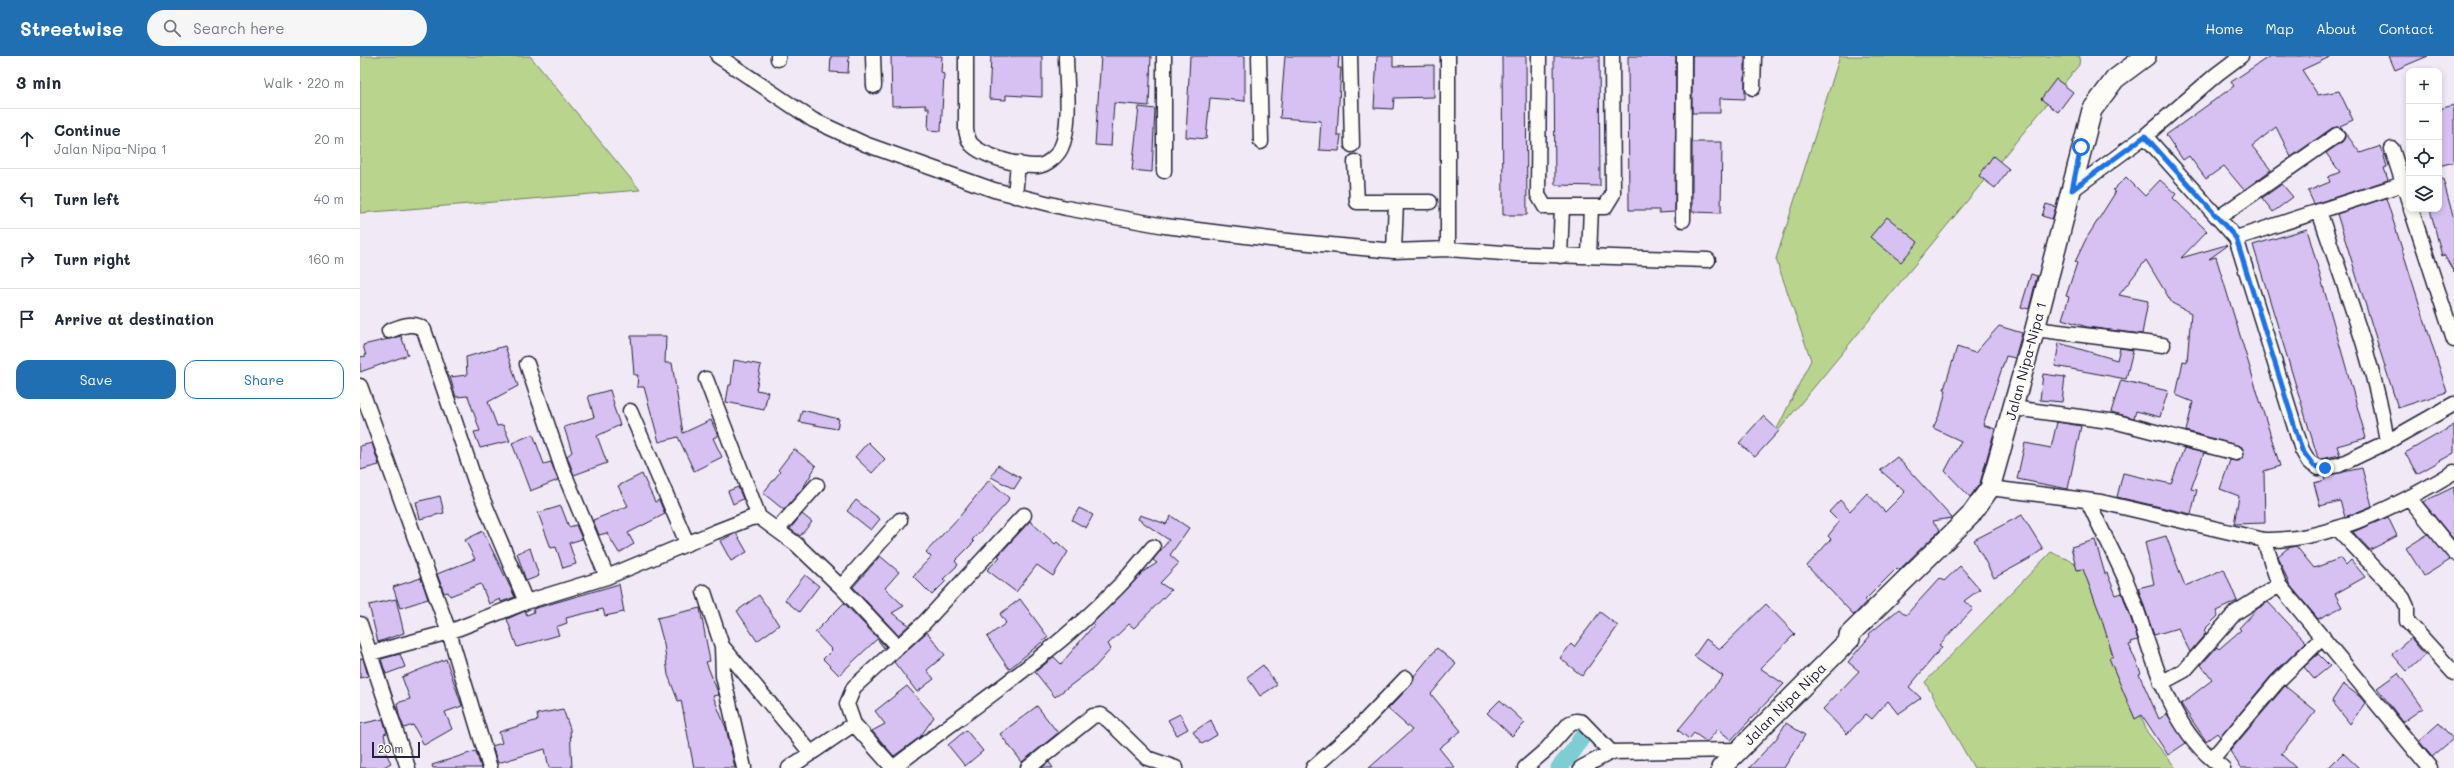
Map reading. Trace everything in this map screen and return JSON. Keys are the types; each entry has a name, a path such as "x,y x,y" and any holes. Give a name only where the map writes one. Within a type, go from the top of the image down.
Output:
{"street":[{"path":"718,56 813,120 858,141 1015,196 1066,208 1165,226 1278,240 1394,251 1448,249 1560,256 1708,260"},
{"path":"873,56 874,86"},
{"path":"966,56 966,130 971,144 988,155 1018,163 1037,166 1046,164 1061,148 1066,129 1066,56"},
{"path":"1164,56 1164,171"},
{"path":"1259,56 1261,142"},
{"path":"1350,56 1352,145"},
{"path":"1448,56 1448,249"},
{"path":"1539,56 1538,195 1545,207 1605,207 1613,194 1612,56"},
{"path":"1683,220 1684,56"},
{"path":"1754,56 1754,88"},
{"name":"Jalan Nipa-Nipa 1","path":"1850,637 1970,516 1990,488 2036,329 2092,110 2115,79 2146,56"},
{"path":"2072,190 2145,136 2217,74 2241,56"},
{"path":"2218,218 2337,135"},
{"path":"2145,136 2236,238 2300,443 2309,462 2319,468 2339,465 2387,442 2454,404"},
{"path":"2392,149 2406,193"},
{"path":"1355,162 1357,202 1430,202"},
{"path":"1015,196 1018,163"},
{"path":"2236,238 2403,184"},
{"path":"1394,251 1396,202"},
{"path":"1560,256 1562,207"},
{"path":"1589,256 1591,207"},
{"path":"2319,211 2366,354 2381,405 2387,442"},
{"path":"2412,212 2454,340"},
{"path":"389,331 409,325 420,327 424,330 475,481 526,602"},
{"path":"2036,329 2163,345"},
{"path":"527,364 562,468 607,577"},
{"path":"706,379 759,517 796,544 898,646"},
{"path":"360,386 449,632 490,768"},
{"path":"2013,408 2117,422 2236,453"},
{"path":"630,411 687,543"},
{"path":"1990,488 2088,500 2264,540 2288,541 2337,528 2410,499 2454,472"},
{"path":"777,530 817,484"},
{"path":"2410,499 2454,553"},
{"path":"2088,500 2127,583 2160,683 2193,740 2223,768"},
{"path":"1024,516 924,623 851,692 847,710 854,724 893,768 984,700 1071,630 1117,588 1153,547"},
{"path":"371,654 449,632 526,602 607,577 687,543 751,518 759,517"},
{"path":"841,588 900,520"},
{"path":"2337,528 2403,598 2407,608 2407,621 2454,674"},
{"path":"2264,540 2279,585 2430,768"},
{"path":"2160,683 2185,670 2235,613 2279,585"},
{"path":"704,592 722,646 723,676 744,768"},
{"path":"360,624 408,768"},
{"name":"Jalan Nipa Nipa","path":"1721,768 1850,637"},
{"path":"2212,759 2278,682 2323,637"},
{"path":"722,646 811,753"},
{"path":"1313,768 1355,731 1406,678"},
{"path":"1028,768 1094,716 1100,715 1108,720 1147,758 1176,768"},
{"path":"1525,768 1547,749 1570,723 1576,721 1582,722 1611,752"},
{"path":"789,768 854,724"},
{"path":"1582,768 1611,752 1738,750"}],"green space":[{"path":"360,56 530,56 640,190 360,213"},
{"path":"1840,56 2080,56 2079,65 1773,437 1811,360 1776,259"},
{"path":"2051,552 2086,568 2147,732 2176,768 1974,768 1925,682"}],"building":[{"path":"831,56 849,56 848,73 830,72"},
{"path":"891,56 942,56 941,73 944,74 941,131 928,130 929,108 926,108 926,105 892,106"},
{"path":"991,56 1042,56 1042,97 1006,95 1006,100 989,99"},
{"path":"1101,56 1151,56 1149,106 1114,103 1111,146 1095,145"},
{"path":"1190,56 1245,56 1245,101 1210,98 1206,139 1186,137"},
{"path":"1285,56 1339,56 1338,68 1341,68 1337,135 1341,135 1339,151 1319,150 1321,121 1280,118"},
{"path":"1377,56 1393,56 1393,66 1434,65 1434,97 1394,98 1393,109 1374,108"},
{"path":"1502,56 1526,56 1527,215 1503,215"},
{"path":"1554,56 1599,56 1600,186 1555,185"},
{"path":"1628,56 1676,56 1675,212 1659,213 1659,210 1629,210"},
{"path":"1692,56 1745,56 1745,99 1720,98 1720,113 1692,113"},
{"path":"2270,56 2332,56 2302,70 2318,95 2339,91 2353,120 2340,126 2343,129 2337,127 2332,128 2291,157 2276,127 2252,146 2271,170 2244,190 2224,166 2206,179 2189,156 2183,160 2166,135 2234,86 2231,82"},
{"path":"2389,56 2428,56 2395,70"},
{"path":"2056,79 2073,92 2058,112 2041,99"},
{"path":"2454,105 2454,162 2442,165 2442,140 2442,108"},
{"path":"1139,107 1155,109 1152,172 1132,170"},
{"path":"2344,131 2360,153 2381,146 2387,167 2384,168 2388,180 2314,204 2308,191 2330,182 2328,177 2340,172 2326,153 2342,142 2345,138"},
{"path":"1692,142 1722,142 1721,213 1692,212"},
{"path":"1993,156 2009,169 1995,188 1979,176"},
{"path":"2126,177 2145,196 2160,180 2176,194 2173,198 2207,231 2181,258 2226,245 2227,246 2209,259 2216,257 2280,466 2264,471 2265,523 2234,524 2239,496 2220,489 2230,460 2239,461 2244,456 2242,447 2186,431 2193,402 2176,395 2183,361 2187,362 2191,313 2172,303 2146,260 2119,295 2148,301 2142,334 2087,327 2062,319 2069,297 2066,296 2077,263 2075,262 2086,239 2115,193 2113,190"},
{"path":"2443,179 2454,220 2454,272 2444,255 2442,256 2431,212 2442,212"},
{"path":"2282,184 2293,197 2273,212 2262,198"},
{"path":"2386,198 2447,392 2398,408 2337,214"},
{"path":"2046,204 2056,207 2052,219 2042,216"},
{"path":"1887,217 1918,242 1901,262 1870,237"},
{"path":"2307,229 2366,438 2337,446 2340,455 2321,459 2318,458 2253,245"},
{"path":"2031,274 2037,276 2029,309 2021,307"},
{"path":"1999,326 2022,333 2015,358 2006,356 1983,425 1995,429 1980,483 1970,497 1945,471 1961,441 1933,428 1941,411 1946,390 1944,389 1957,347 1975,353"},
{"path":"401,336 408,355 360,372 360,357 366,356 363,345"},
{"path":"631,336 666,336 665,363 672,363 683,433 711,420 718,436 713,438 722,457 694,471 678,437 659,442 644,387 637,387 638,375 634,375"},
{"path":"2059,343 2117,360 2120,348 2133,350 2126,379 2055,366"},
{"path":"505,346 518,386 488,402 497,426 503,425 510,441 480,448 474,432 480,431 468,396 456,397 450,377 467,375 466,357"},
{"path":"734,360 761,365 756,390 768,392 764,410 726,402 729,385 731,385"},
{"path":"2043,374 2065,377 2062,402 2040,400"},
{"path":"2121,380 2168,391 2160,417 2136,411 2134,418 2111,412"},
{"path":"610,390 613,405 620,425 597,436 607,463 574,475 567,456 572,452 564,427 594,417 588,396"},
{"path":"802,410 839,419 837,429 799,422"},
{"path":"1763,416 1779,431 1755,457 1739,443"},
{"path":"2057,422 2081,426 2068,489 2017,479 2025,443 2051,448"},
{"path":"2454,425 2454,453 2417,474 2405,453"},
{"path":"533,434 544,464 551,462 558,480 530,491 512,443"},
{"path":"868,442 885,459 872,473 855,457"},
{"path":"372,443 379,465 360,470 360,446"},
{"path":"2184,448 2204,453 2191,489 2197,490 2191,514 2117,497 2123,473 2171,484"},
{"path":"794,449 816,466 803,488 784,510 763,493 780,472 778,470"},
{"path":"1897,457 1952,518 1932,521 1940,530 1899,570 1897,568 1865,600 1866,602 1854,615 1807,566 1831,539 1828,536 1839,522 1829,512 1840,500 1850,511 1867,493 1885,512 1905,492 1880,470"},
{"path":"998,465 1021,478 1014,489 991,477"},
{"path":"2362,468 2372,506 2345,517 2340,501 2320,506 2314,483 2325,480 2324,476"},
{"path":"642,474 655,502 659,500 665,514 628,533 634,544 619,553 607,533 599,535 593,520 628,506 618,486"},
{"path":"989,480 1009,498 1006,504 972,540 974,542 955,561 958,565 943,579 946,581 932,595 913,576 931,557 926,552 960,516"},
{"path":"738,487 743,499 733,504 728,491"},
{"path":"2454,487 2454,540 2423,502"},
{"path":"440,496 444,513 420,519 416,502"},
{"path":"856,500 880,519 871,530 847,511"},
{"path":"561,506 569,527 576,525 582,539 569,543 576,564 563,568 556,547 551,548 538,513"},
{"path":"1079,508 1093,515 1086,528 1072,520"},
{"path":"802,514 812,522 800,536 790,529"},
{"path":"1140,515 1166,524 1171,516 1189,528 1170,555 1179,563 1160,583 1171,590 1134,628 1129,624 1108,644 1111,649 1095,667 1055,697 1035,672 1054,657 1061,664 1094,625 1093,623 1143,572 1157,563 1153,560 1169,540 1138,519"},
{"path":"2022,515 2043,549 2029,559 1994,578 1974,540"},
{"path":"2388,517 2397,536 2370,550 2353,532"},
{"path":"1030,521 1055,544 1057,542 1068,552 1053,576 1037,565 1016,592 987,570"},
{"path":"483,531 515,597 501,602 500,599 489,604 481,584 450,596 448,592 444,593 437,574 475,559 465,540"},
{"path":"736,533 747,552 731,561 720,541"},
{"path":"2428,534 2450,560 2424,576 2406,548"},
{"path":"2166,536 2185,586 2224,569 2237,601 2216,611 2218,616 2204,630 2206,633 2190,652 2178,628 2154,635 2138,588 2154,584 2145,542"},
{"path":"2095,540 2105,574 2107,573 2116,595 2122,593 2138,640 2131,642 2132,644 2129,645 2141,673 2139,674 2159,719 2167,714 2186,743 2168,755 2142,715 2135,719 2109,658 2113,656 2100,614 2083,569 2077,570 2071,547"},
{"path":"2296,546 2314,568 2341,558 2346,565 2351,560 2365,577 2335,594 2342,607 2318,619 2289,584 2278,556 2288,548"},
{"path":"530,548 539,576 526,581 517,553"},
{"path":"880,556 899,572 885,588 904,606 892,613 909,625 898,635 853,587"},
{"path":"1960,566 1980,589 1964,601 1973,609 1939,645 1942,647 1909,687 1921,698 1898,714 1888,701 1872,719 1866,714 1847,734 1823,709 1859,671 1848,662 1870,636 1869,634 1899,609 1906,615 1940,578 1944,581"},
{"path":"805,575 819,586 799,612 785,600"},
{"path":"421,578 428,599 400,608 393,587"},
{"path":"619,584 624,612 605,616 603,609 566,618 567,623 556,627 559,635 517,647 507,619 525,611 527,615 534,612 533,609"},
{"path":"759,595 779,625 757,641 737,611"},
{"path":"396,599 404,633 378,642 369,605"},
{"path":"1020,599 1048,637 1009,669 987,637 1006,623 1000,614"},
{"path":"2268,602 2306,642 2271,676 2220,737 2217,733 2206,741 2181,704 2212,680 2201,665 2217,647 2219,649 2241,630 2239,628 2257,609"},
{"path":"844,603 886,647 884,648 877,639 839,675 823,659 832,650 815,632"},
{"path":"1766,604 1795,634 1760,668 1784,684 1731,740 1718,729 1707,742 1694,733 1689,739 1678,730 1723,676 1694,656 1706,639 1720,649"},
{"path":"700,608 710,661 706,662 719,695 713,696 726,728 735,768 694,768 681,700 678,701 668,675 664,644 657,618"},
{"path":"1600,612 1618,626 1582,676 1560,658 1571,644 1574,647"},
{"path":"927,632 945,655 927,670 934,679 917,692 894,662"},
{"path":"2411,638 2425,655 2407,671 2392,654"},
{"path":"1437,648 1456,664 1431,694 1461,731 1439,748 1455,768 1369,768 1412,730 1388,709 1412,684 1414,676"},
{"path":"400,654 405,667 386,674 381,659"},
{"path":"2318,654 2330,666 2314,679 2304,667"},
{"path":"363,658 368,676 360,678 360,659"},
{"path":"446,659 462,706 445,712 452,729 424,745 413,725 404,728 399,715 397,703 410,699 402,677"},
{"path":"1263,665 1277,685 1260,696 1247,677"},
{"path":"2398,673 2423,708 2403,722 2377,688"},
{"path":"2343,684 2359,696 2365,703 2350,724 2332,701"},
{"path":"907,686 934,717 920,737 894,756 872,731 885,724 875,711"},
{"path":"2285,686 2316,711 2281,754 2296,768 2241,768 2230,751"},
{"path":"1500,700 1525,723 1512,736 1487,713"},
{"path":"1037,706 1058,733 1022,762 1000,734"},
{"path":"563,709 570,729 572,768 549,768 545,749 498,763 492,746 502,743 499,732 538,720 537,714"},
{"path":"1180,714 1188,729 1177,735 1168,720"},
{"path":"383,719 387,733 384,734 386,744 382,745 391,763 382,768 360,768 360,724"},
{"path":"1211,720 1217,735 1202,744 1193,732"},
{"path":"1786,723 1805,735 1784,768 1749,768 1776,739"},
{"path":"2439,723 2453,739 2432,757 2419,741"},
{"path":"966,730 983,751 965,766 948,745"},
{"path":"476,751 481,768 433,768 432,765"},
{"path":"2343,753 2359,768 2328,768"},
{"path":"1049,762 1053,768 1042,768"}],"waterway":[{"path":"1559,768 1574,750 1582,737"}],"route":[{"path":"2081,147 2072,190 2145,136 2236,238 2302,450 2309,462 2314,466 2325,468"}]}
